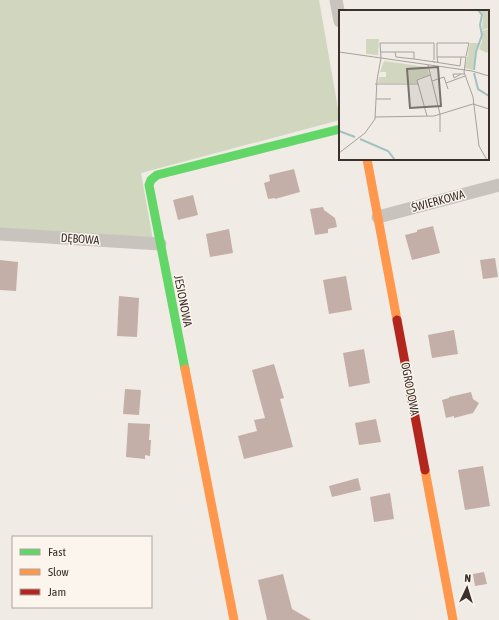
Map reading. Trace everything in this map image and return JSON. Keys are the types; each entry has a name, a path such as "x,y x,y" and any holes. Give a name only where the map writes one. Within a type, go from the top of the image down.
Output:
{"street":[{"path":"336,0 339,16"},
{"name":"JESIONOWA","path":"234,620 149,185 151,180 157,175 339,129"},
{"name":"OGRODOWA","path":"367,160 453,620"},
{"name":"ŚWIERKOWA","path":"378,217 499,185"},
{"name":"DĘBOWA","path":"0,234 160,244"}],"green space":[{"path":"0,0 319,0 339,120 141,173 153,240 0,228"}],"building":[{"path":"294,169 300,192 275,199 268,199 264,183 270,181 269,175"},
{"path":"193,195 198,215 178,220 173,200"},
{"path":"323,207 324,210 335,218 337,227 328,229 328,233 315,235 310,209"},
{"path":"433,226 440,253 412,260 405,235"},
{"path":"229,229 233,253 210,257 206,234"},
{"path":"495,258 498,277 483,279 480,260"},
{"path":"0,260 18,262 16,291 0,290"},
{"path":"346,276 352,310 329,314 323,280"},
{"path":"119,296 139,298 137,337 117,336"},
{"path":"454,330 458,354 432,358 428,335"},
{"path":"364,349 370,383 349,387 343,353"},
{"path":"274,364 284,398 280,399 293,447 244,459 238,436 257,431 254,420 265,418 252,370"},
{"path":"125,389 141,390 139,415 123,414"},
{"path":"471,392 473,399 479,403 473,413 454,418 454,416 446,418 442,400"},
{"path":"376,419 381,442 359,445 355,423"},
{"path":"128,423 150,424 150,456 145,455 145,459 126,457"},
{"path":"483,466 490,506 465,510 458,470"},
{"path":"358,478 361,490 332,497 329,486"},
{"path":"390,493 394,519 374,522 370,497"},
{"path":"484,572 487,584 475,586 473,574"},
{"path":"283,574 292,609 311,620 267,620 258,580"}],"traffic: fast":[{"path":"185,369 149,185 151,180 157,175 339,129"}],"traffic: slow":[{"path":"367,160 397,320"},
{"path":"185,369 234,620"},
{"path":"425,470 453,620"}],"traffic: jam":[{"path":"397,320 425,470"}]}
